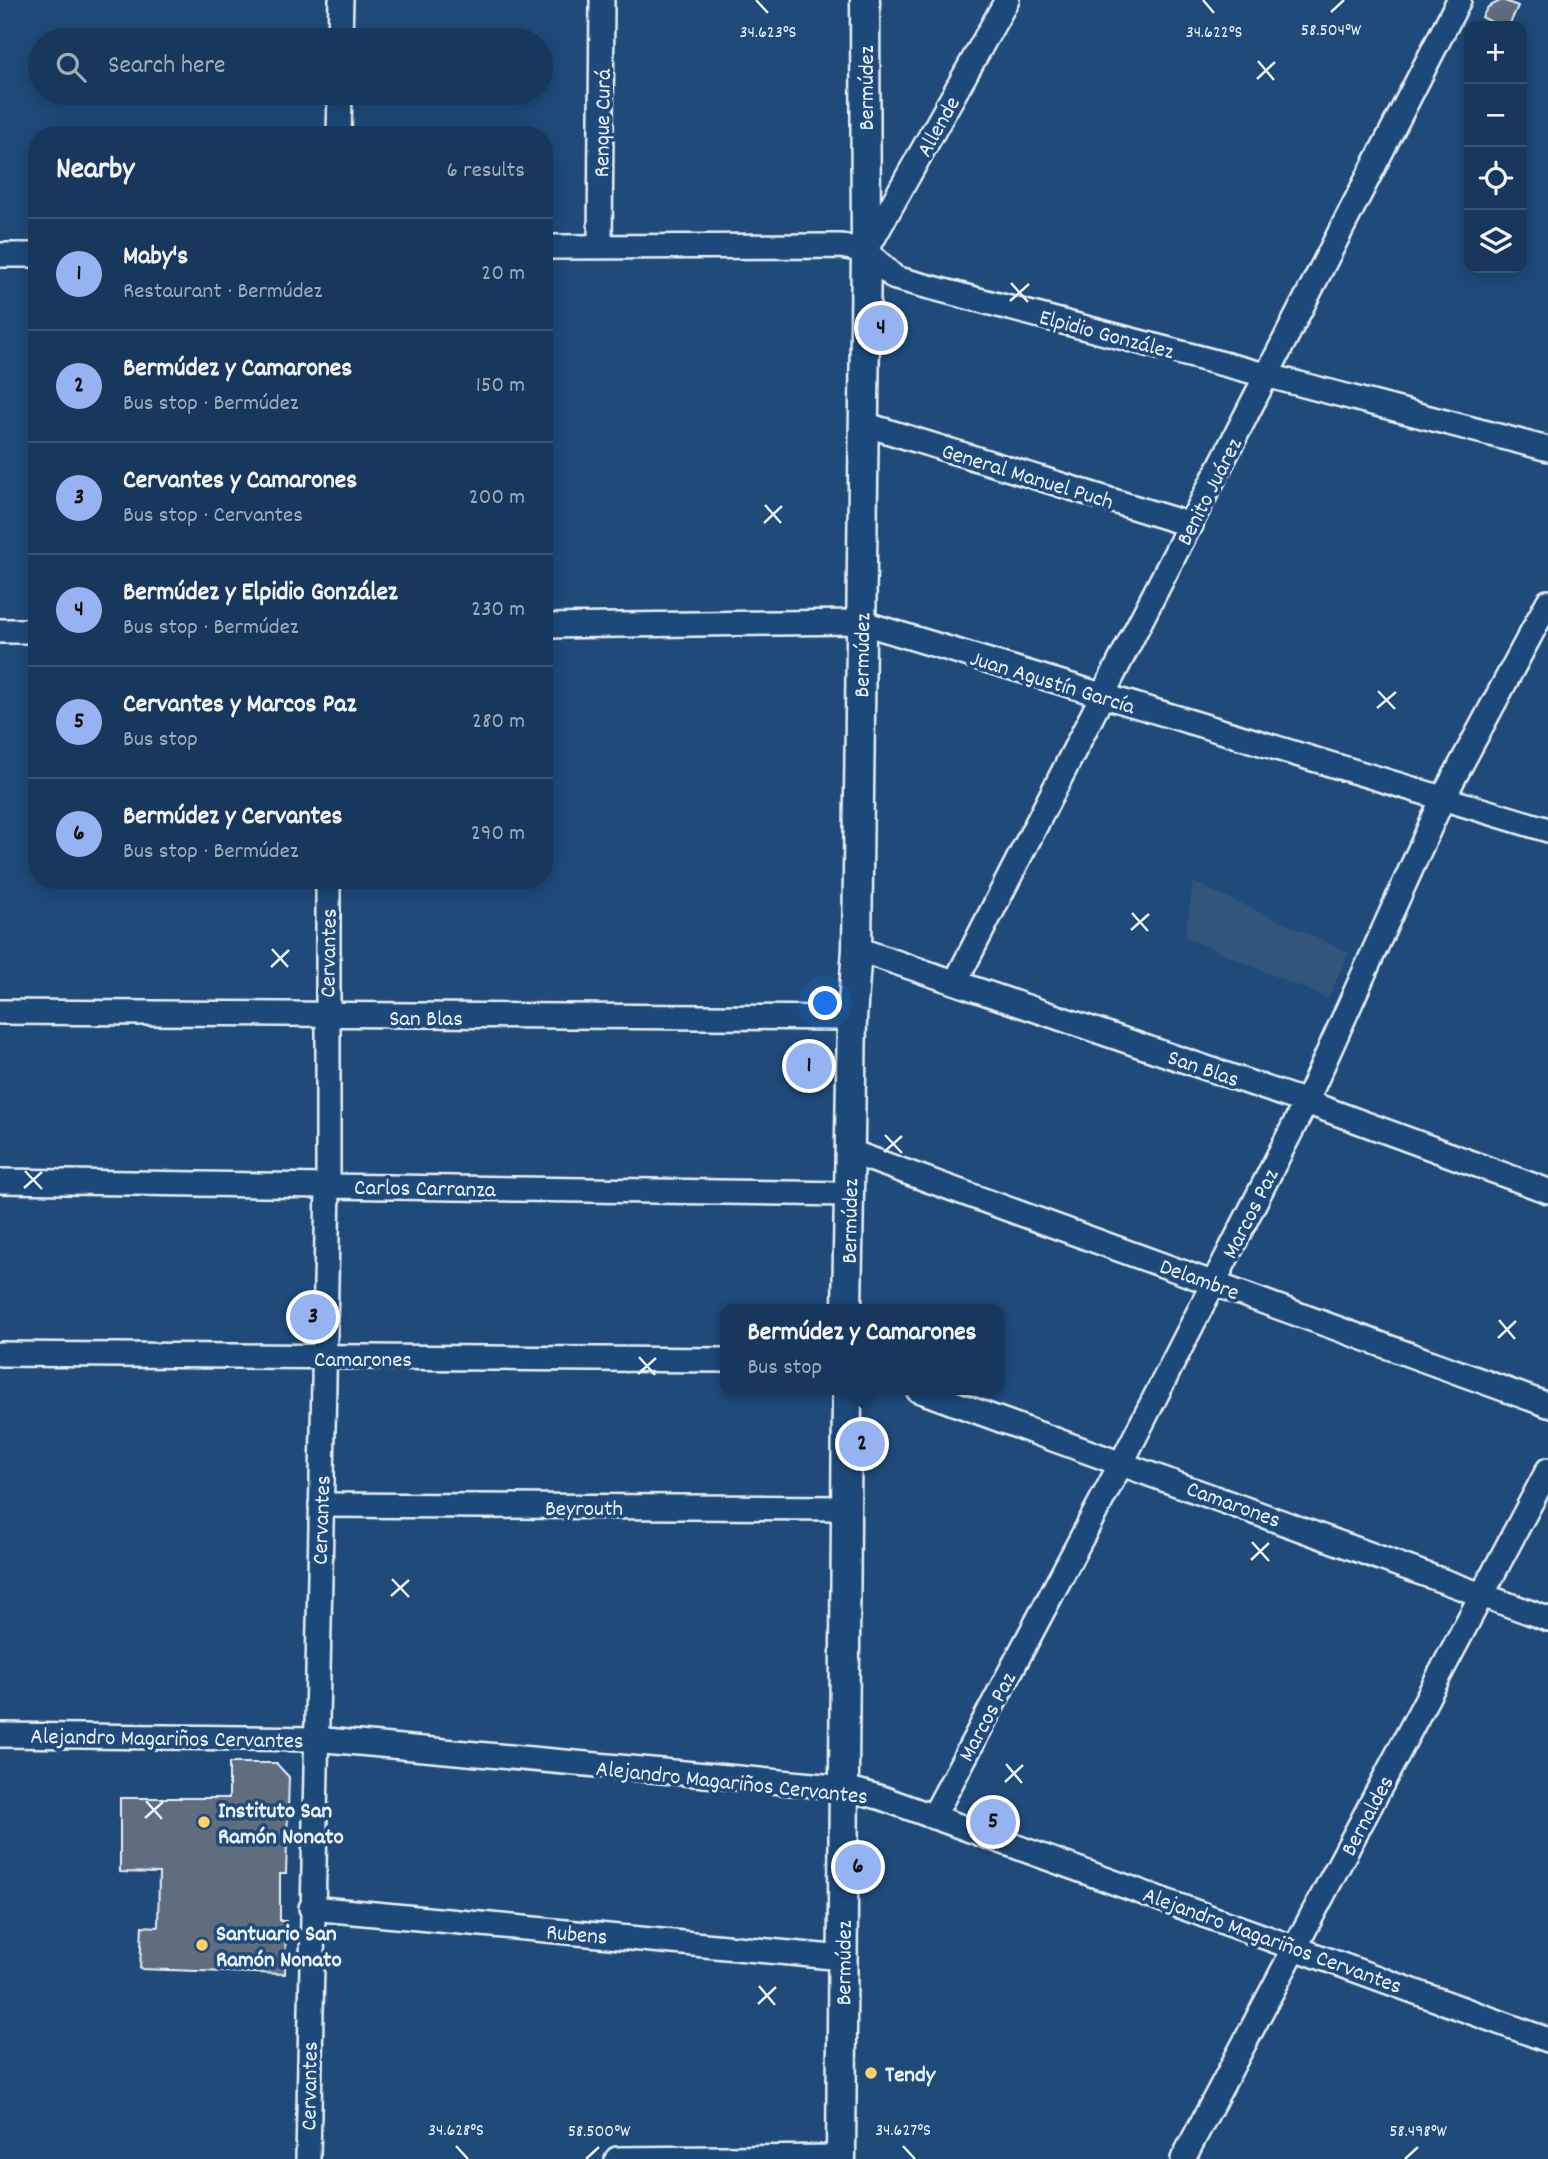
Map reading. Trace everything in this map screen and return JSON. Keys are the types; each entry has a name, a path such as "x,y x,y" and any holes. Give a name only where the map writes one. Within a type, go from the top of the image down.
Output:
{"street":[{"path":"340,28 341,0"},
{"name":"Renque Curá","path":"600,245 602,0"},
{"name":"Bermúdez","path":"847,1304 852,1018 857,949 866,251 865,0"},
{"name":"Allende","path":"866,251 1007,0"},
{"name":"Benito Juárez","path":"956,981 1459,0"},
{"path":"339,126 340,105"},
{"path":"553,247 841,246 866,251"},
{"name":"Elpidio González","path":"866,251 895,278 1548,449"},
{"path":"0,255 28,255"},
{"name":"General Manuel Puch","path":"864,424 1191,526"},
{"name":"Marcos Paz","path":"933,1817 1122,1462 1306,1102 1443,799 1548,601"},
{"name":"Juan Agustín García","path":"553,626 860,622 1548,830"},
{"path":"0,631 28,631"},
{"name":"Cervantes","path":"308,2159 311,1908 328,1186 328,889"},
{"name":"San Blas","path":"857,949 1306,1102 1548,1191"},
{"name":"San Blas","path":"0,1012 852,1018"},
{"name":"Delambre","path":"851,1152 1548,1405"},
{"name":"Carlos Carranza","path":"0,1181 849,1194"},
{"name":"Camarones","path":"0,1354 720,1360"},
{"name":"Bermúdez","path":"841,2158 846,1788 847,1395"},
{"name":"Camarones","path":"932,1395 1548,1619"},
{"name":"Bernaldes","path":"1182,2159 1548,1470"},
{"name":"Beyrouth","path":"321,1505 846,1508"},
{"name":"Alejandro Magariños Cervantes","path":"0,1735 315,1738 846,1788 1548,2040"},
{"name":"Rubens","path":"311,1908 843,1958"},
{"path":"617,2159 841,2158"}],"shaded area":[{"path":"1193,882 1349,952 1328,999 1185,937"}],"building":[{"path":"1502,0 1518,6 1511,21 1490,21 1482,17 1488,7"},
{"path":"229,1763 276,1763 289,1777 286,1874 280,1874 280,1921 286,1921 285,1974 140,1969 142,1926 158,1927 159,1873 120,1872 120,1798 229,1798"}],"place":[{"name":"Bermúdez y Elpidio González","path":"881,328"},
{"name":"Maby's","path":"809,1066"},
{"name":"Cervantes y Camarones","path":"313,1317"},
{"name":"Bermúdez y Camarones","path":"862,1444"},
{"name":"Instituto San Ramón Nonato","path":"204,1822"},
{"name":"Cervantes y Marcos Paz","path":"993,1822"},
{"name":"Bermúdez y Cervantes","path":"858,1867"},
{"name":"Santuario San Ramón Nonato","path":"202,1945"},
{"name":"Tendy","path":"871,2073"}]}
